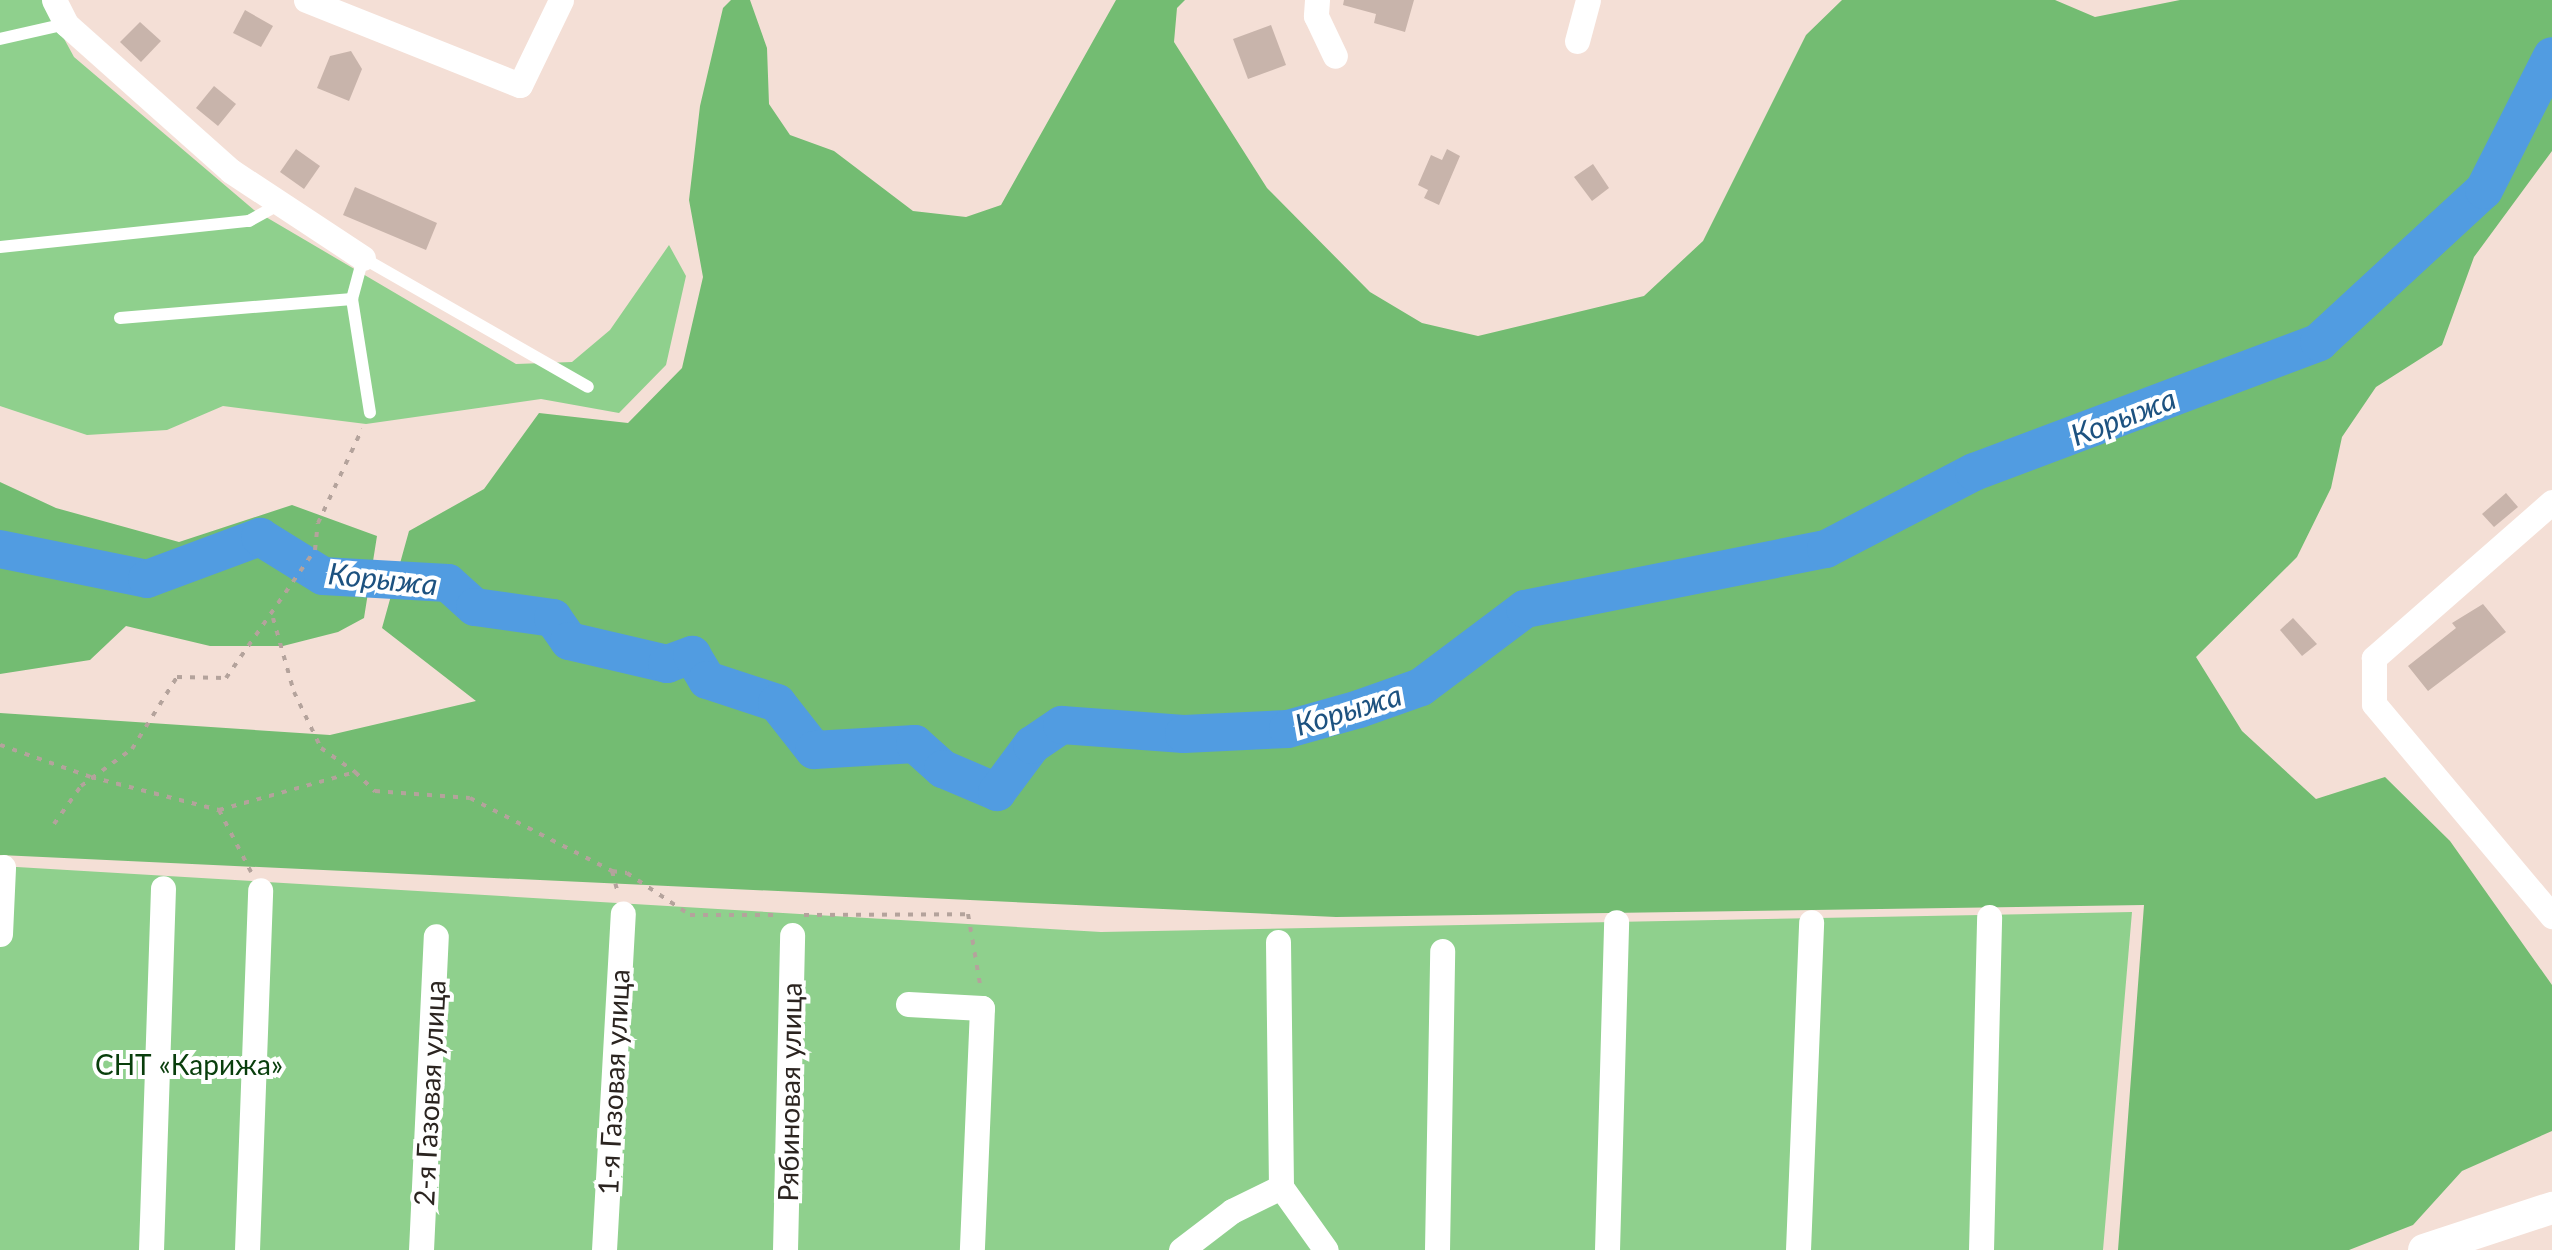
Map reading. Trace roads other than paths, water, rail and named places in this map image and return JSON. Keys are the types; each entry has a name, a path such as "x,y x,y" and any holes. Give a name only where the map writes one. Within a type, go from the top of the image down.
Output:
{"street":[{"path":"54,0 66,24 278,205 363,258"},
{"path":"306,0 520,85 561,0"},
{"path":"1317,0 1316,16 1335,56"},
{"path":"1577,41 1588,0"},
{"path":"2552,502 2374,658 2374,704 2552,916"},
{"path":"0,934 3,867"},
{"path":"150,1250 163,888"},
{"path":"247,1250 260,890"},
{"name":"1-я Газовая улица","path":"604,1250 623,914"},
{"path":"1981,1250 1989,918"},
{"path":"1606,1250 1616,922"},
{"path":"1798,1250 1811,922"},
{"name":"Рябиновая улица","path":"785,1250 792,935"},
{"name":"2-я Газовая улица","path":"421,1250 436,936"},
{"path":"1278,942 1281,1187 1326,1250"},
{"path":"1438,1250 1442,951"},
{"path":"908,1004 982,1008 972,1250"},
{"path":"1181,1250 1232,1211 1281,1187"},
{"path":"2424,1250 2552,1208"}],"lane":[{"path":"0,39 66,24"},
{"path":"0,247 249,221 278,205"},
{"path":"370,413 352,299 363,258 588,387"},
{"path":"120,318 352,299"}],"waterway":[{"name":"Корыжа","path":"0,549 147,579 260,537 323,576 448,583 475,607 553,618 569,641 667,664 692,655 707,680 777,703 814,750 915,744 943,769 997,792 1032,745 1062,725 1184,734 1288,729 1359,709 1421,687 1525,609 1826,549 1974,472 2319,342 2484,190 2552,56"}],"park label":[{"name":"СНТ «Карижа»","path":"189,1064"}]}
